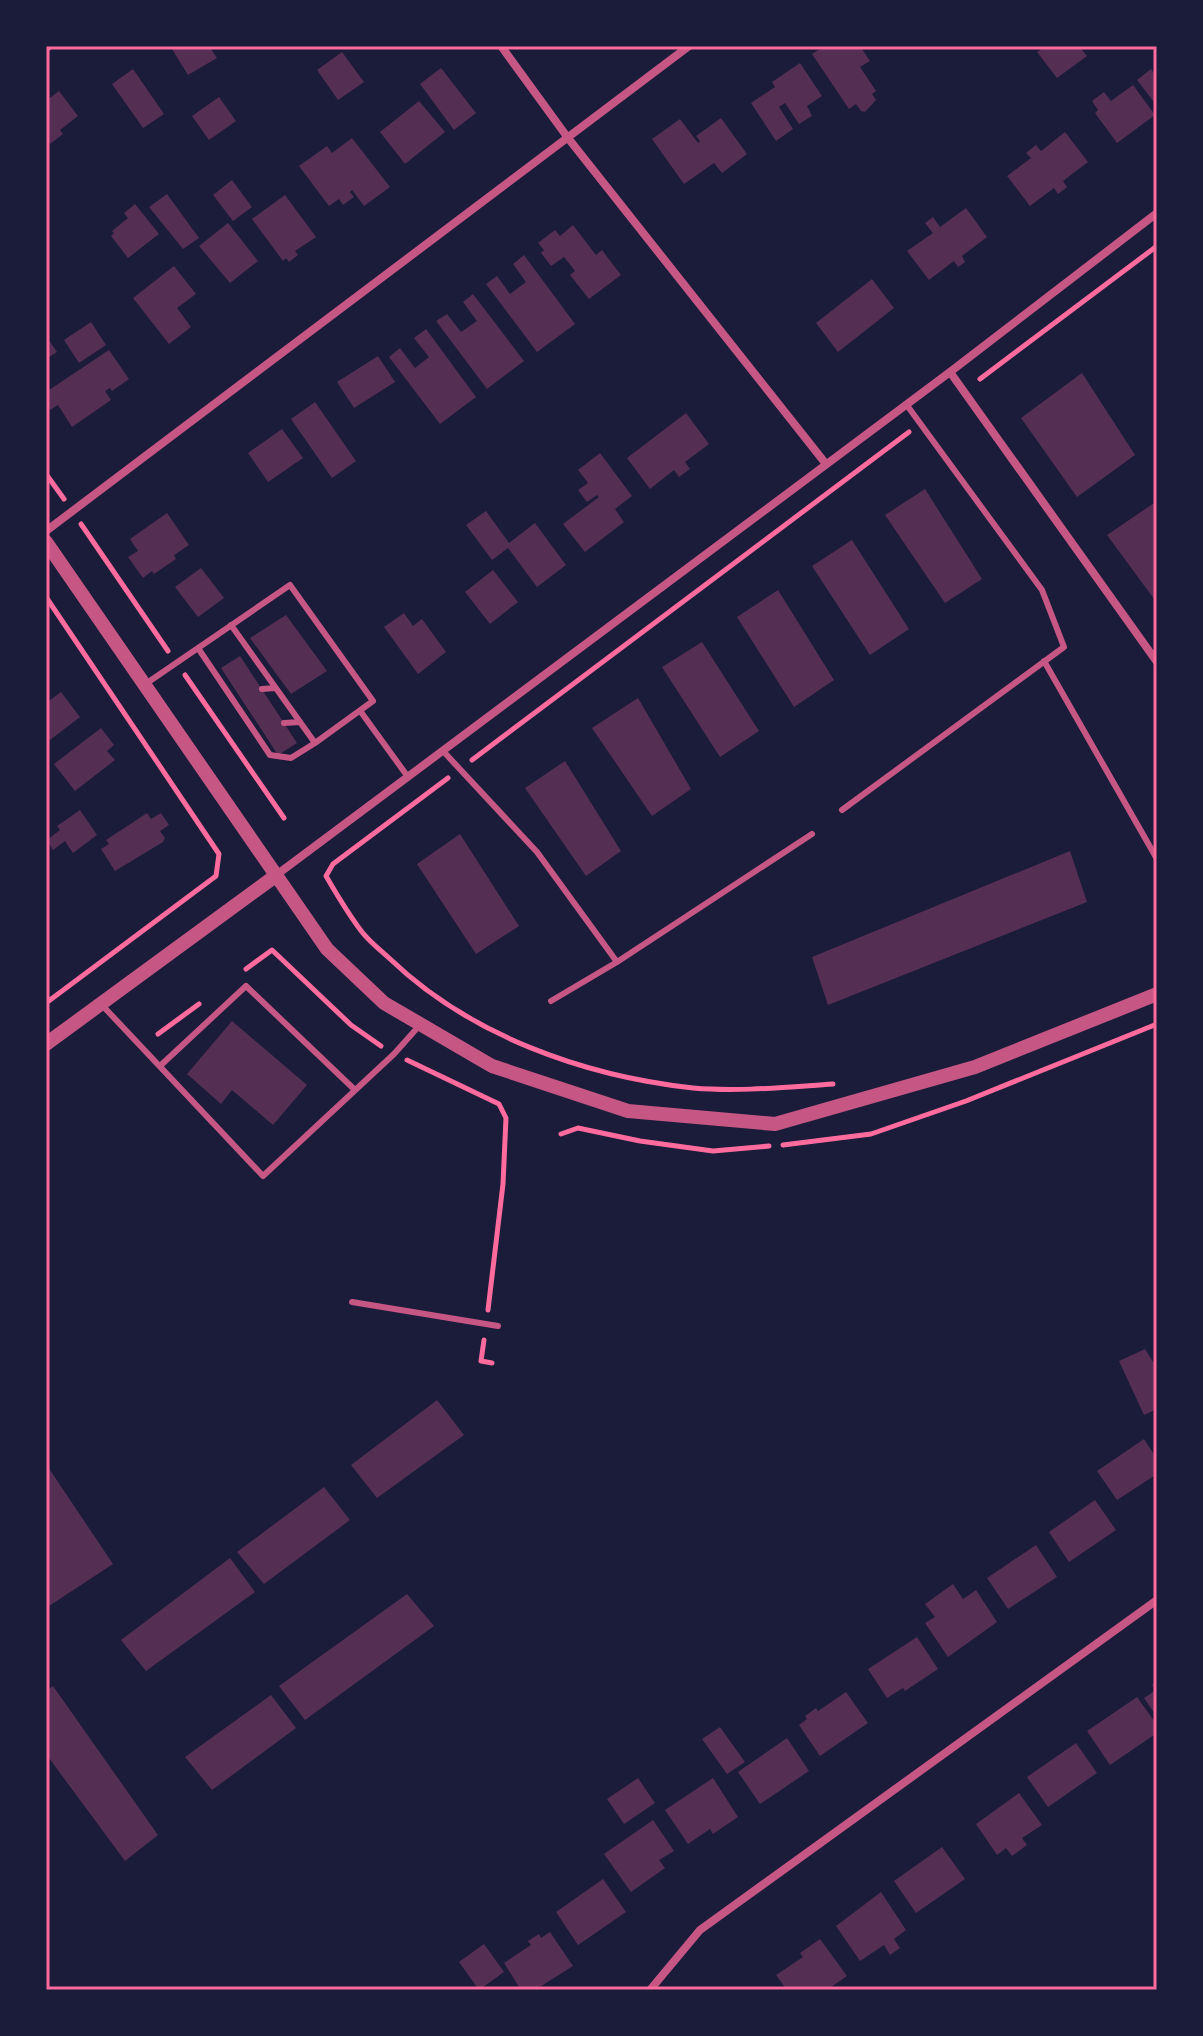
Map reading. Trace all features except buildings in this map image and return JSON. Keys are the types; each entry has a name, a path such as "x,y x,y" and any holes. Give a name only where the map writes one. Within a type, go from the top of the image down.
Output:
{"street":[{"path":"501,46 568,138 826,464"},
{"path":"46,531 689,46"},
{"path":"46,1044 950,372 1157,213"},
{"path":"950,372 1157,662"},
{"path":"46,542 274,877 327,949 384,1003 492,1066 628,1111 775,1124 975,1067 1157,994"},
{"path":"650,1990 700,1930 1157,1600"}],"lane":[{"path":"842,810 1064,647 1042,590 906,404"},
{"path":"144,685 231,625 290,585 373,701 291,758 274,757 198,648"},
{"path":"231,625 315,743"},
{"path":"1044,661 1157,859"},
{"path":"262,689 275,688"},
{"path":"227,691 236,691"},
{"path":"361,712 408,777"},
{"path":"284,723 300,722"},
{"path":"443,751 537,852 617,962"},
{"path":"551,1001 617,962 812,834"},
{"path":"160,1066 246,986 355,1090"},
{"path":"101,1004 263,1176 421,1025"},
{"path":"352,1302 498,1326"}],"path":[{"path":"980,379 1157,246"},
{"path":"836,1084 770,1089 693,1088 607,1072 536,1051 450,1007 403,972 363,934 326,876 333,864 920,424"},
{"path":"46,474 54,487"},
{"path":"46,597 219,854 216,876 46,1003"},
{"path":"234,978 272,950 351,1025 394,1054 499,1104 506,1118 503,1184 481,1361 492,1363"},
{"path":"158,1034 209,997"}]}
